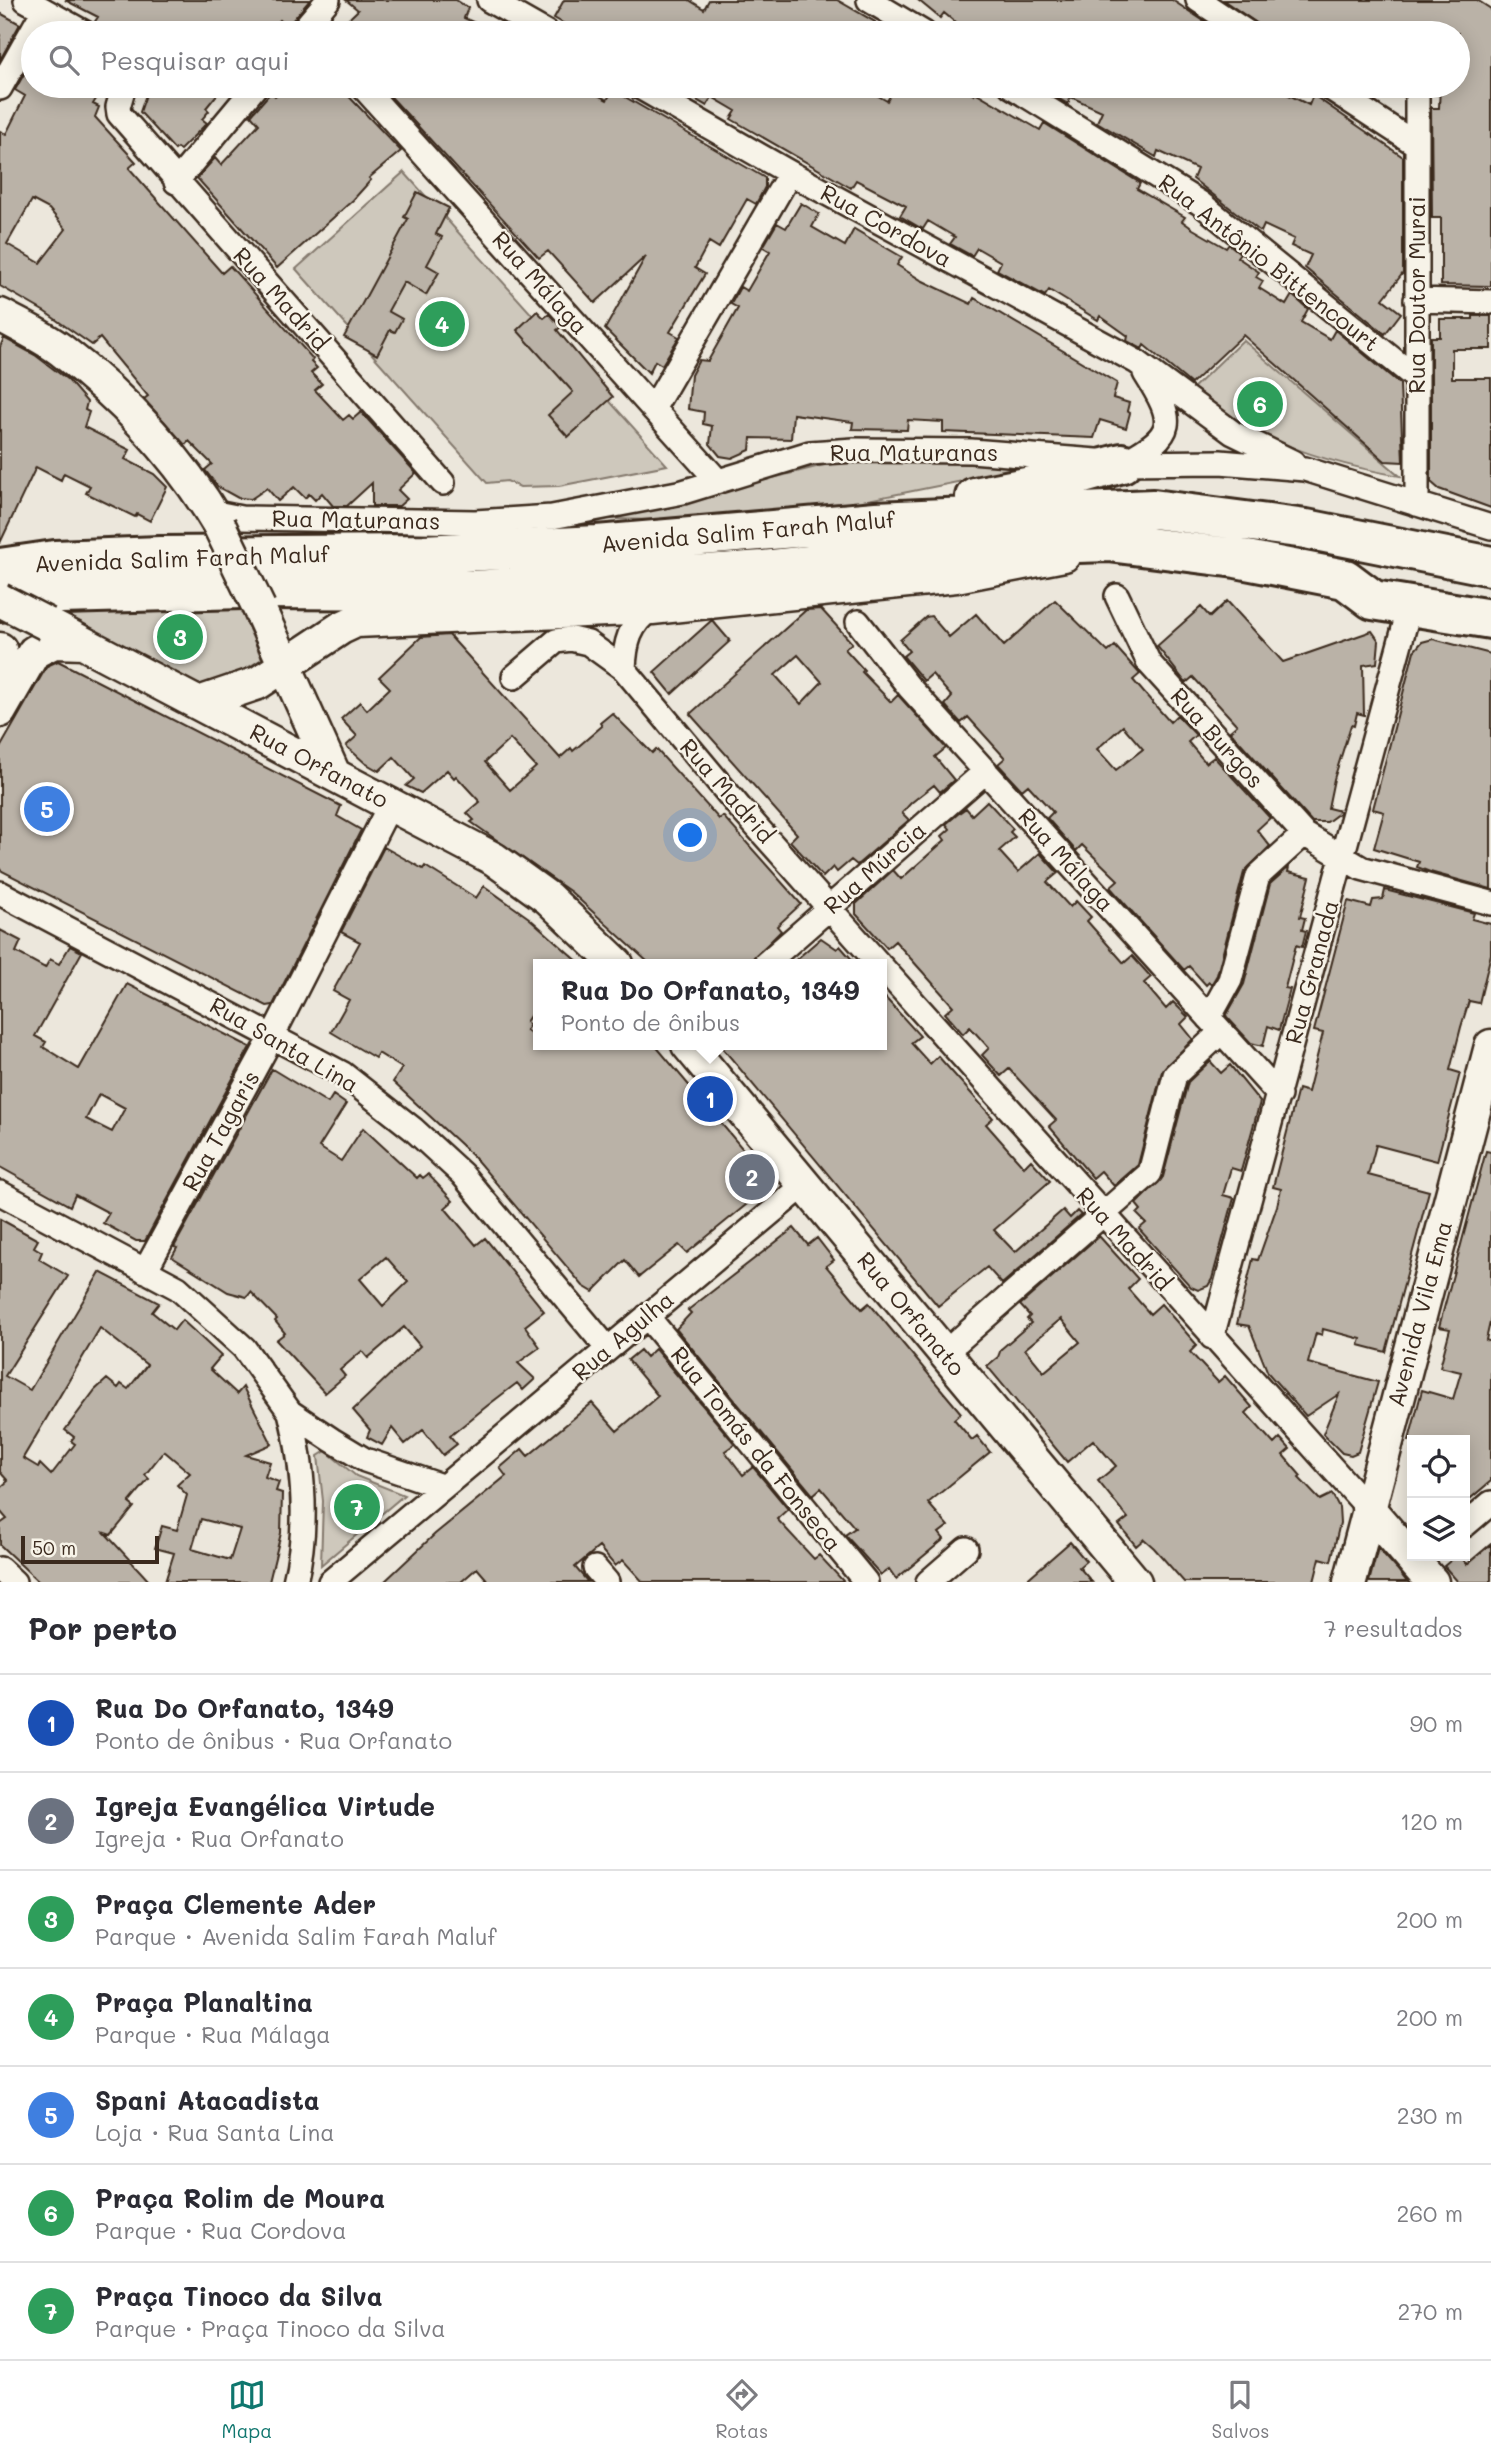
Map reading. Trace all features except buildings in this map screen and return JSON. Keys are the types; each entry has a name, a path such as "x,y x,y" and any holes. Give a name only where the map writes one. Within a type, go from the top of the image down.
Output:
{"highway":[{"path":"920,519 982,494 1062,480 1122,463"},
{"name":"Avenida Salim Farah Maluf","path":"0,568 55,560 160,556 477,552 920,519 1153,509 1306,529 1491,566"},
{"name":"Avenida Salim Farah Maluf","path":"0,601 61,594 243,589 475,590 765,570 982,546 1109,542 1236,558 1345,579 1373,600 1491,619"},
{"path":"1345,579 1377,577 1491,596"}],"main road":[{"path":"0,315 59,349 131,411 176,460 215,519 259,608 333,772"},
{"name":"Avenida Salim Farah Maluf","path":"652,608 956,576 1062,556 1109,542"},
{"name":"Rua Orfanato","path":"0,601 333,772 494,859 548,898 612,959"},
{"path":"199,703 258,683 356,621 652,608"},
{"path":"6,701 34,652 44,644 85,643"},
{"path":"0,649 6,701"},
{"name":"Rua Orfanato","path":"692,1050 1135,1582"},
{"name":"Avenida Vila Ema","path":"1350,1582 1490,1055"},
{"path":"1368,1508 1426,1568"}],"street":[{"path":"314,21 328,0"},
{"path":"489,0 526,21"},
{"path":"869,0 904,21"},
{"path":"1198,0 1230,21"},
{"path":"35,5 64,21"},
{"path":"0,88 21,38"},
{"name":"Rua Madrid","path":"120,98 117,107 119,114 443,483"},
{"path":"176,181 246,98"},
{"name":"Rua Málaga","path":"373,98 718,481"},
{"name":"Rua Cordova","path":"659,98 790,173 1138,362 1233,433 1305,468"},
{"name":"Rua Antônio Bittencourt","path":"1031,98 1200,203 1417,379"},
{"path":"1345,98 1417,145"},
{"name":"Rua Doutor Murai","path":"1417,98 1417,504"},
{"path":"653,409 790,173"},
{"path":"1416,300 1491,302"},
{"name":"Rua Cordova","path":"1122,463 1160,440 1166,428 1166,406 1138,362"},
{"name":"Rua Maturanas","path":"215,519 475,522 552,517 683,492 810,453 854,450 971,451 1122,463 1220,462 1305,468 1491,527"},
{"name":"Rua Burgos","path":"1117,596 1149,663 1304,834 1343,859 1369,870 1491,902"},
{"name":"Rua Granada","path":"1212,1336 1410,606"},
{"path":"624,669 626,641 641,616 652,608"},
{"name":"Rua Málaga","path":"858,622 908,687 1279,1095"},
{"path":"514,677 556,641 572,639 588,643 624,669"},
{"name":"Rua Madrid","path":"624,669 740,808 874,959"},
{"name":"Rua Múrcia","path":"771,959 985,771"},
{"name":"Rua Tagaris","path":"145,1271 273,1035 391,803"},
{"path":"958,1341 1150,1173 1175,1075 1215,1025 1258,876 1304,834"},
{"name":"Rua Santa Lina","path":"0,893 343,1074 413,1129 462,1174 608,1349"},
{"name":"Rua Madrid","path":"887,974 1368,1508"},
{"name":"Rua Agulha","path":"330,1582 441,1486 804,1185"},
{"path":"0,1193 178,1288 244,1348 290,1412 365,1460 441,1486"},
{"name":"Rua Tomás da Fonseca","path":"647,1316 866,1582"},
{"path":"290,1412 301,1457 303,1506 302,1545 295,1582"},
{"path":"1470,1521 1491,1503"},
{"path":"928,1582 966,1549"},
{"path":"0,1569 14,1582"}],"shaded area":[{"path":"404,172 667,465 559,486 520,487 507,481 487,483 296,269"},
{"path":"1243,340 1400,476 1344,464 1290,447 1237,423 1188,393"},
{"path":"966,459 1042,465 843,505 652,520 611,519 828,464 869,460"},
{"path":"239,606 262,659 207,692 67,615 152,607"},
{"path":"326,1451 356,1476 404,1495 321,1565 323,1501 318,1456"}],"place":[{"name":"Praça Planaltina","path":"442,324"},
{"name":"Praça Rolim de Moura","path":"1260,404"},
{"name":"Praça Clemente Ader","path":"180,637"},
{"name":"Spani Atacadista","path":"47,809"},
{"name":"Rua Do Orfanato, 1349","path":"710,1099"},
{"name":"Igreja Evangélica Virtude","path":"752,1177"},
{"name":"Praça Tinoco da Silva","path":"357,1507"}]}
